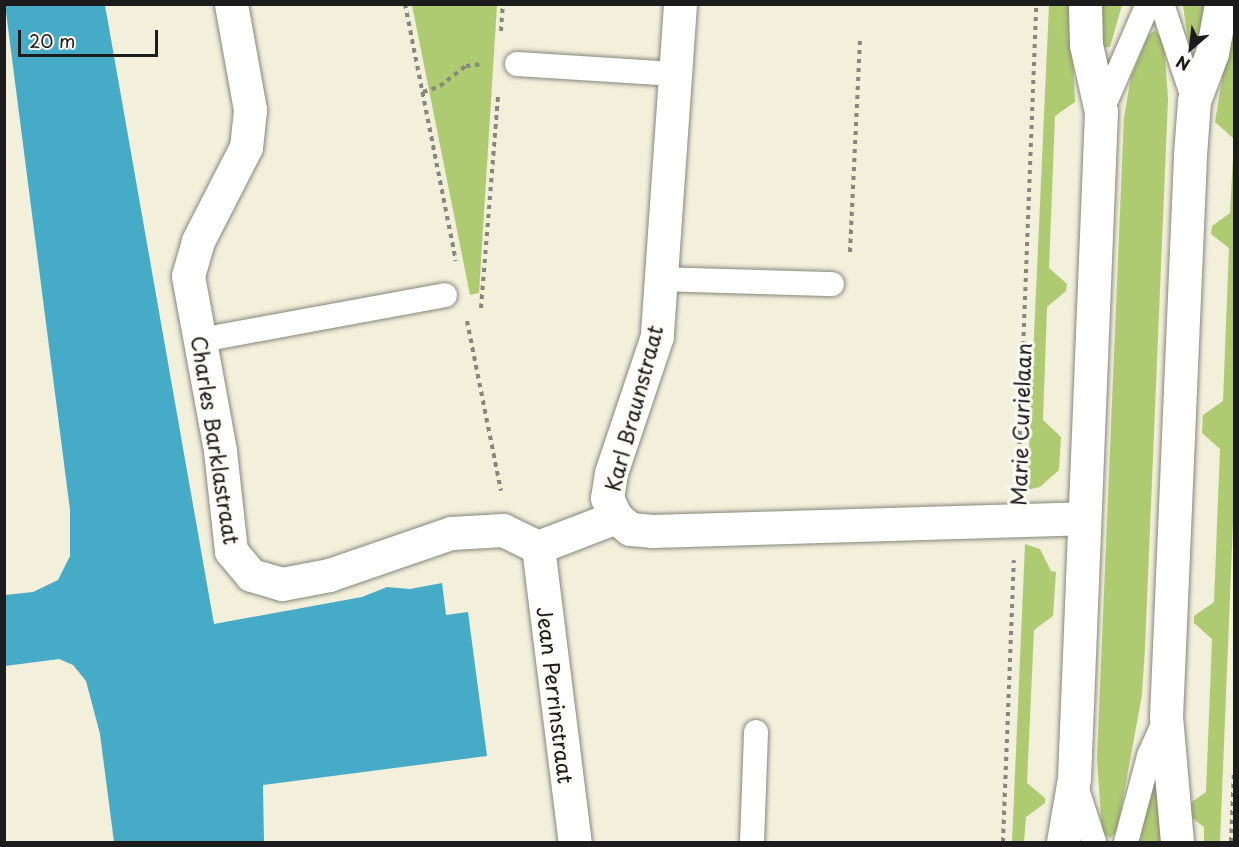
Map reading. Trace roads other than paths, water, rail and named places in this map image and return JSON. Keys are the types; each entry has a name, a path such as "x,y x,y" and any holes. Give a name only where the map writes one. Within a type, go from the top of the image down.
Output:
{"street":[{"name":"Charles Barklastraat","path":"231,4 250,110 246,147 198,241 188,276 220,451 231,551 251,575 282,584 329,575 451,533 504,530 538,546"},
{"name":"Karl Braunstraat","path":"680,4 657,336 611,473 607,498 616,517 630,529 652,531 1084,518"},
{"path":"1063,843 1074,778 1101,112 1086,45 1084,4"},
{"path":"1177,843 1166,717 1194,101 1212,53 1221,4"},
{"path":"538,546 616,517"},
{"name":"Jean Perrinstraat","path":"538,546 575,843"}],"lane":[{"path":"1101,112 1148,4"},
{"path":"1162,4 1194,101"},
{"path":"508,64 675,74"},
{"path":"661,279 832,284"},
{"path":"201,340 445,295"},
{"path":"1125,843 1149,756 1166,717"},
{"path":"753,843 756,732"},
{"path":"1074,778 1094,843"}],"water":[{"path":"5,4 105,5 214,624 362,597 387,587 410,589 442,583 446,615 468,612 487,756 263,785 264,842 114,842 100,734 86,681 73,665 59,659 5,666 5,595 33,592 58,580 70,556 70,510"}]}
